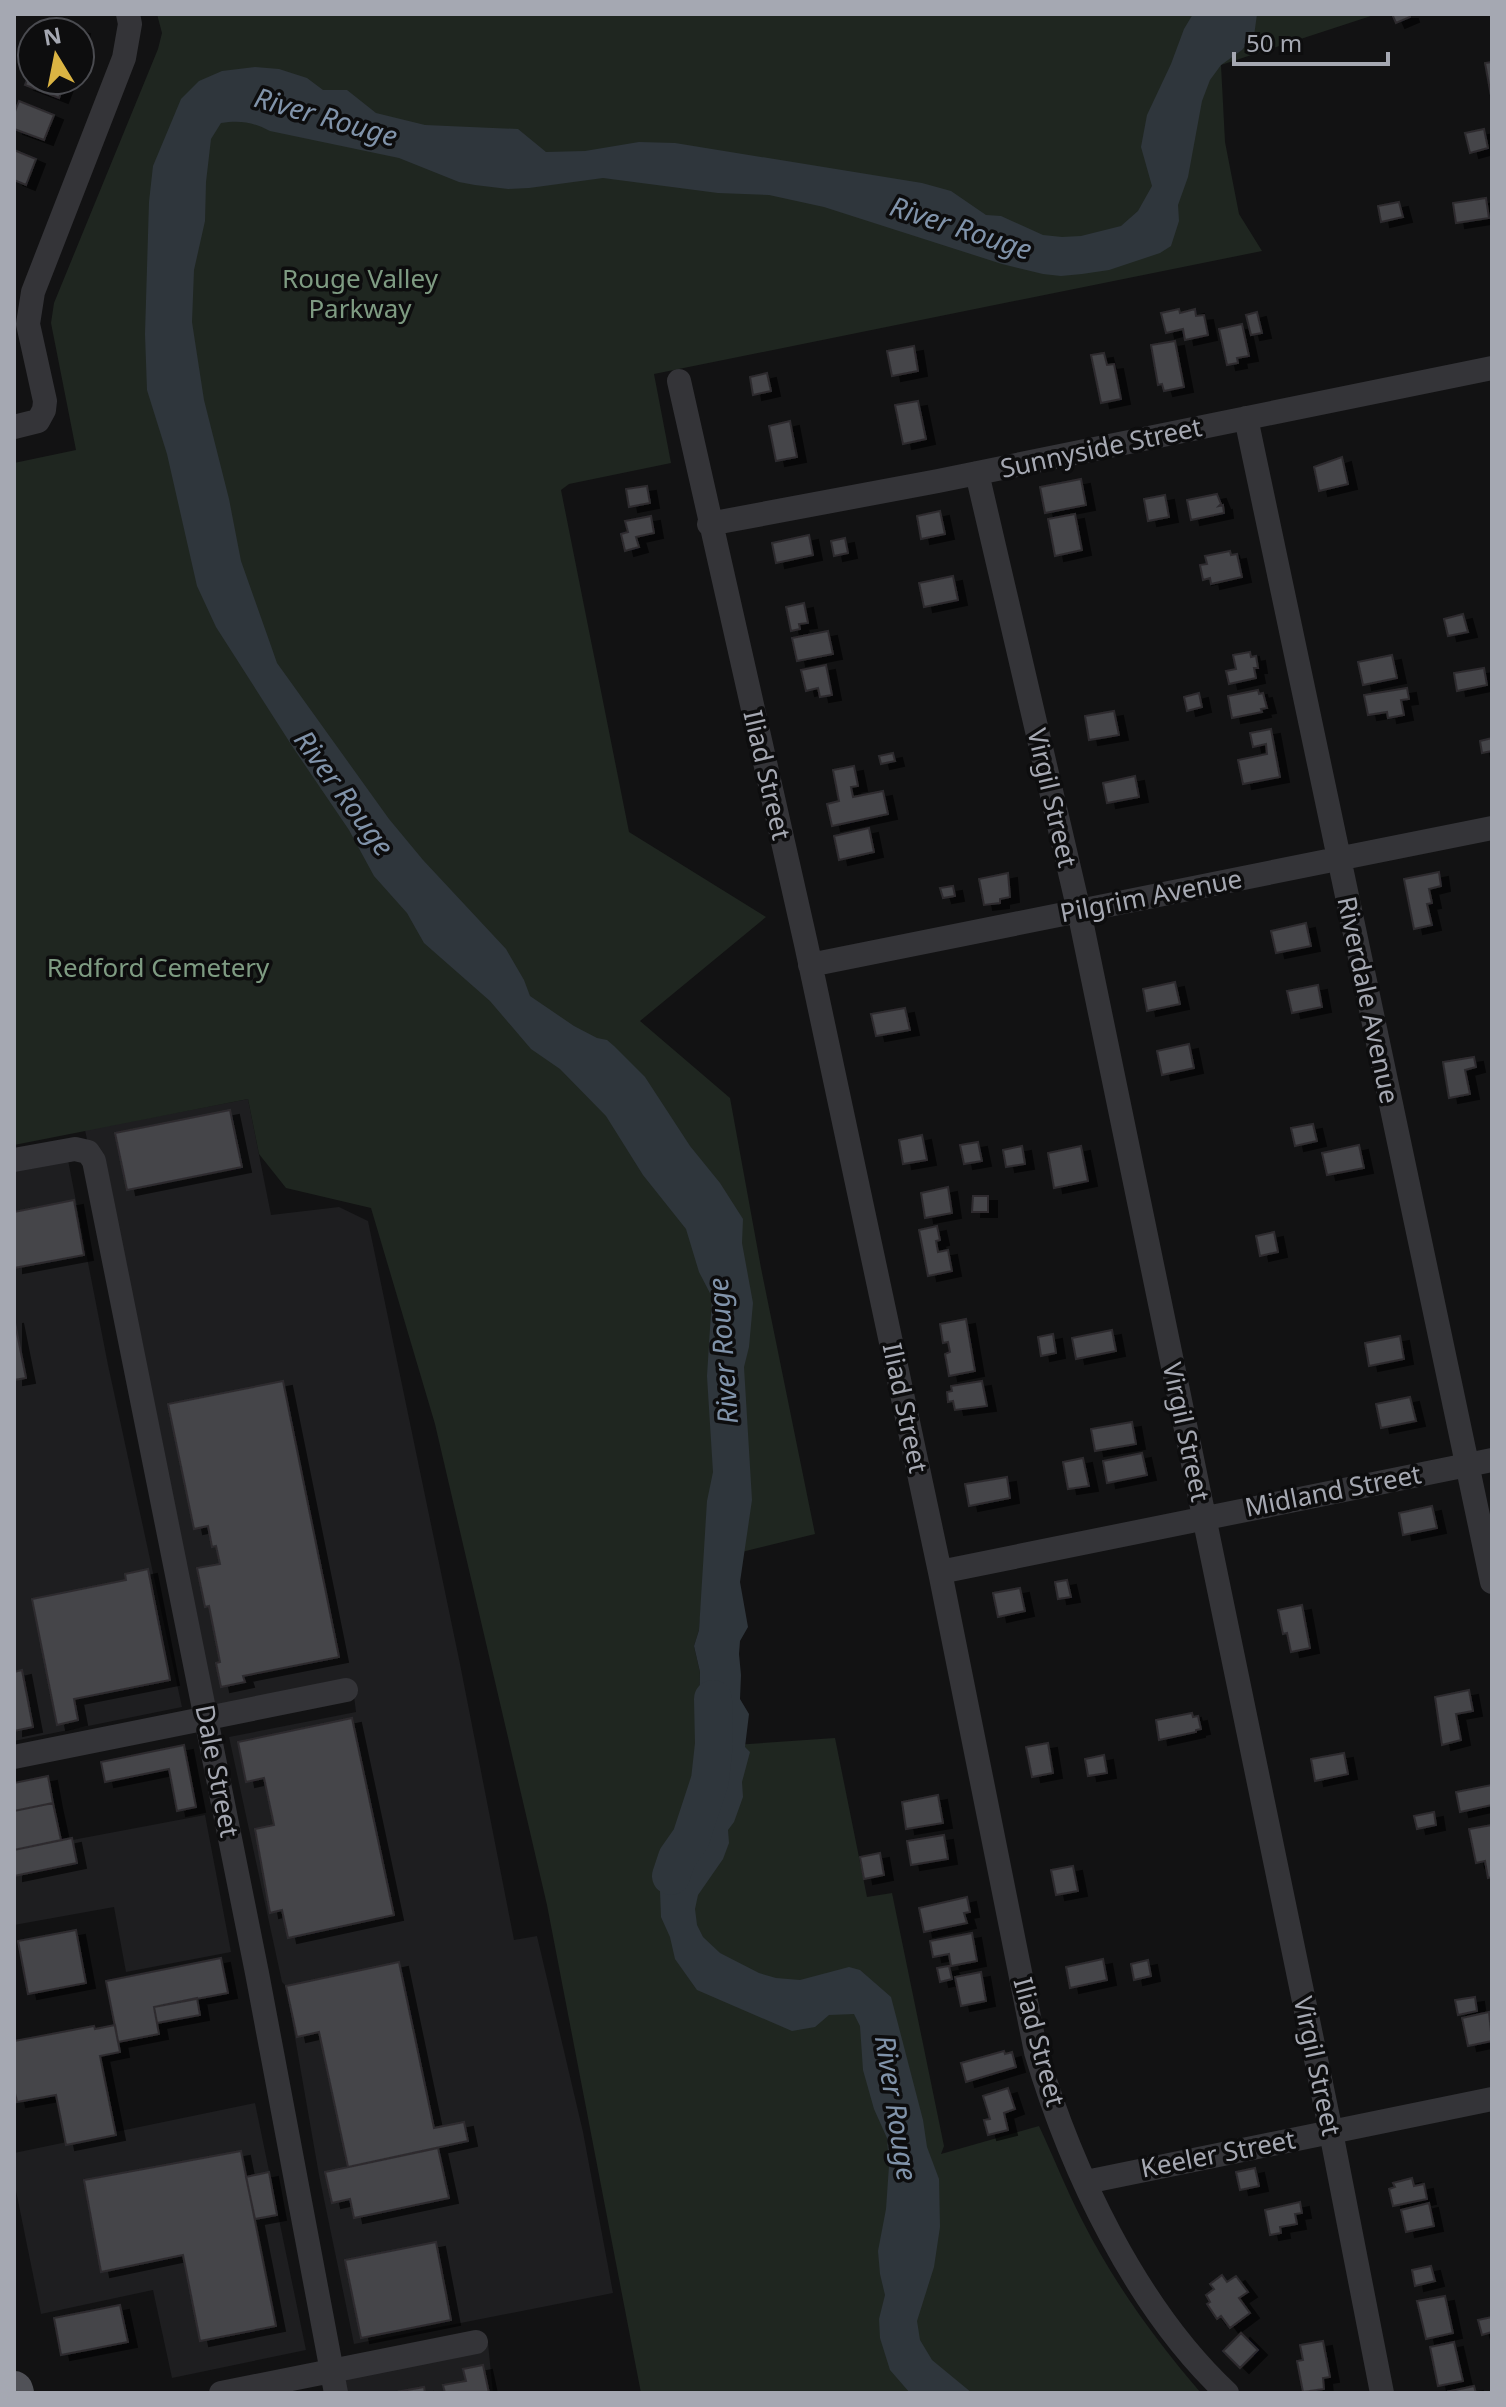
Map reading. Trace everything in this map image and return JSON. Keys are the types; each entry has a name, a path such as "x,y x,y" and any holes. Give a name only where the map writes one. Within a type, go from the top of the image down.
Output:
{"street":[{"path":"14,427 38,421 44,410 45,401 28,324 33,292 124,58 130,24 128,14"},
{"name":"Sunnyside Street","path":"709,524 1492,368"},
{"name":"Iliad Street","path":"679,381 810,965 940,1572 1036,2052 1050,2097 1116,2244 1168,2324 1227,2393"},
{"name":"Riverdale Avenue","path":"1246,418 1492,1582"},
{"name":"Virgil Street","path":"977,473 1079,911 1382,2393"},
{"name":"Pilgrim Avenue","path":"810,965 1492,828"},
{"name":"Dale Street","path":"14,1160 75,1149 88,1152 94,1161 334,2381"},
{"name":"Midland Street","path":"940,1572 1492,1460"},
{"path":"14,1757 346,1690"},
{"name":"Keeler Street","path":"1086,2182 1492,2099"},
{"path":"221,2393 334,2381 476,2342"}],"shaded area":[{"path":"248,1099 271,1215 339,1207 368,1221 514,1940 537,1936 583,2132 613,2293 354,2344 319,2175 286,1986 282,1982 229,1737 356,1712 353,1688 208,1713 85,1130"},
{"path":"68,1160 108,1365 182,1707 14,1741 14,1170"},
{"path":"205,1815 231,1952 126,1972 114,1907 14,1925 14,1851"},
{"path":"255,2103 306,2350 172,2378 153,2290 41,2314 14,2181 14,2153"},
{"path":"488,2343 493,2393 340,2393 336,2374"}],"green space":[{"name":"Rouge Valley Parkway","path":"157,14 1377,14 1221,65 1225,142 1239,214 1262,251 654,374 671,463 569,484 561,490 629,832 766,917 640,1021 730,1098 815,1534 705,1561 699,1630 694,1646 700,1672 699,1710 705,1747 835,1738 867,1897 892,1893 944,2146 941,2154 1039,2126 1077,2210 1108,2267 1152,2332 1201,2393 641,2393 547,1905 435,1424 371,1208 286,1188 259,1154 248,1099 14,1145 14,463 76,450 51,323 54,303 158,49 162,33"}],"water":[{"path":"1193,14 1257,14 1254,36 1242,50 1221,65 1210,80 1202,101 1188,177 1178,205 1179,221 1171,246 1160,253 1109,270 1061,276 1043,274 1002,264 824,207 769,195 718,193 603,178 529,188 475,185 459,182 399,158 234,122 221,123 211,139 205,221 194,270 192,322 204,400 241,561 277,663 389,819 506,949 530,996 574,1026 607,1040 645,1077 743,1219 742,1243 753,1303 744,1367 752,1500 740,1582 748,1627 740,1641 739,1654 740,1699 749,1714 745,1747 750,1752 742,1782 743,1797 728,1830 729,1843 723,1859 698,1895 695,1909 697,1925 703,1937 720,1953 759,1973 800,1980 849,1967 860,1970 891,1997 923,2120 927,2147 939,2179 940,2227 934,2267 917,2321 920,2340 932,2360 972,2393 910,2393 890,2370 880,2338 879,2319 885,2295 878,2251 886,2209 887,2138 874,2109 863,2070 860,2026 854,2014 829,2015 815,2027 792,2031 697,1990 675,1959 661,1917 660,1891 670,1852 701,1825 709,1806 717,1768 699,1710 700,1672 694,1646 699,1630 707,1501 713,1472 707,1376 712,1297 699,1272 686,1229 643,1175 606,1116 560,1069 531,1049 490,1001 424,943 407,913 374,876 349,830 216,627 197,586 167,454 147,390 145,334 153,166 181,99 199,81 222,71 255,67 279,69 307,78 323,90 347,90 376,113 425,125 518,129 546,152 585,151 639,142 675,143 922,183 951,191 986,215 1001,216 1043,235 1081,236 1121,226 1138,211 1152,186 1141,147 1147,115"}],"building":[{"path":"1392,14 1409,14 1410,17 1396,23"},
{"path":"1492,62 1492,101 1485,63"},
{"path":"19,101 54,115 44,140 14,129 14,114"},
{"path":"1484,129 1488,148 1470,153 1465,133"},
{"path":"14,150 36,159 26,185 14,180"},
{"path":"1486,198 1489,218 1456,223 1453,203"},
{"path":"1399,202 1403,217 1381,222 1378,206"},
{"path":"1179,309 1180,313 1195,309 1196,316 1204,315 1208,335 1185,340 1183,329 1166,333 1161,313"},
{"path":"1257,312 1262,333 1251,335 1246,315"},
{"path":"1242,324 1249,356 1237,358 1238,363 1227,365 1219,329"},
{"path":"1175,341 1184,387 1164,391 1162,384 1158,385 1151,345"},
{"path":"914,346 918,371 892,376 887,351"},
{"path":"1104,353 1107,365 1114,364 1121,399 1101,403 1091,355"},
{"path":"767,373 771,391 753,395 750,377"},
{"path":"918,401 926,439 903,444 895,405"},
{"path":"790,421 797,457 776,461 769,426"},
{"path":"1342,457 1348,484 1319,491 1314,467"},
{"path":"1081,479 1086,505 1045,513 1040,487"},
{"path":"647,486 650,503 629,507 626,489"},
{"path":"1217,494 1224,513 1191,520 1187,500"},
{"path":"1165,495 1169,517 1148,521 1144,499"},
{"path":"940,511 945,534 921,539 917,516"},
{"path":"1075,514 1082,550 1055,556 1048,519"},
{"path":"651,516 654,533 636,537 639,547 625,551 621,534 628,532 625,521"},
{"path":"809,535 813,555 776,563 772,543"},
{"path":"845,538 848,553 834,556 831,541"},
{"path":"1230,551 1231,555 1237,554 1242,577 1211,584 1210,578 1203,580 1200,565 1207,564 1205,556"},
{"path":"953,576 958,600 924,607 919,583"},
{"path":"804,603 808,623 799,624 800,629 791,631 786,607"},
{"path":"1463,614 1468,632 1448,636 1444,619"},
{"path":"828,631 833,654 797,661 792,638"},
{"path":"1250,652 1251,657 1256,656 1256,678 1229,684 1226,671 1236,669 1233,655"},
{"path":"1392,655 1397,678 1363,685 1358,662"},
{"path":"826,665 832,695 820,697 818,688 806,691 801,670"},
{"path":"1484,668 1487,685 1457,691 1454,673"},
{"path":"1407,688 1409,699 1401,700 1404,715 1388,718 1387,712 1368,715 1364,695"},
{"path":"1258,690 1259,694 1263,693 1267,708 1261,709 1262,712 1232,718 1228,696"},
{"path":"1199,693 1202,707 1187,711 1184,697"},
{"path":"1114,711 1119,735 1089,740 1085,716"},
{"path":"1271,729 1280,777 1243,784 1238,760 1267,754 1266,744 1253,747 1250,733"},
{"path":"1492,738 1492,751 1482,753 1480,741"},
{"path":"893,753 895,761 881,764 879,756"},
{"path":"854,766 858,786 851,787 853,797 883,791 888,814 832,826 827,804 839,801 833,770"},
{"path":"1135,776 1139,797 1107,803 1103,783"},
{"path":"869,828 874,852 839,860 834,836"},
{"path":"1439,872 1441,886 1429,889 1432,903 1427,904 1432,925 1414,929 1404,879"},
{"path":"1008,873 1010,897 1000,899 1000,903 984,905 979,879"},
{"path":"953,886 955,896 943,898 940,888"},
{"path":"1306,923 1311,946 1276,953 1271,931"},
{"path":"1175,982 1180,1004 1147,1011 1143,989"},
{"path":"1318,985 1322,1007 1292,1013 1287,991"},
{"path":"905,1008 910,1030 876,1036 871,1014"},
{"path":"1189,1044 1194,1068 1162,1075 1157,1051"},
{"path":"1474,1057 1476,1067 1465,1070 1470,1094 1449,1098 1443,1062"},
{"path":"230,1110 242,1167 127,1190 115,1133"},
{"path":"1313,1124 1317,1141 1295,1146 1291,1128"},
{"path":"922,1135 927,1160 903,1164 899,1140"},
{"path":"978,1142 982,1161 964,1164 960,1145"},
{"path":"1359,1145 1364,1168 1327,1175 1322,1153"},
{"path":"1022,1146 1025,1164 1006,1167 1003,1150"},
{"path":"1081,1146 1088,1181 1054,1188 1048,1153"},
{"path":"948,1187 952,1213 925,1218 921,1193"},
{"path":"973,1196 988,1196 988,1212 972,1212"},
{"path":"74,1200 84,1255 14,1268 14,1212"},
{"path":"937,1226 940,1240 936,1241 938,1252 948,1250 952,1271 928,1276 919,1230"},
{"path":"1274,1232 1278,1252 1260,1256 1256,1236"},
{"path":"14,1318 26,1378 14,1380"},
{"path":"966,1319 975,1371 949,1376 945,1354 950,1352 948,1342 943,1343 940,1324"},
{"path":"1112,1330 1116,1351 1076,1359 1072,1338"},
{"path":"1053,1334 1056,1353 1041,1356 1038,1337"},
{"path":"1400,1336 1404,1359 1369,1366 1365,1343"},
{"path":"283,1381 339,1657 243,1676 245,1682 221,1687 216,1663 220,1662 209,1606 205,1607 197,1568 220,1564 216,1546 212,1547 208,1526 194,1529 168,1404"},
{"path":"982,1381 987,1406 955,1410 953,1401 948,1402 947,1392 952,1391 951,1386"},
{"path":"1410,1397 1416,1421 1381,1428 1376,1404"},
{"path":"1132,1422 1136,1444 1095,1451 1091,1429"},
{"path":"1142,1453 1147,1475 1107,1483 1103,1461"},
{"path":"1083,1458 1089,1486 1068,1489 1063,1462"},
{"path":"1007,1477 1010,1498 969,1506 965,1484"},
{"path":"1432,1506 1437,1528 1403,1535 1399,1513"},
{"path":"148,1569 170,1680 74,1699 78,1720 57,1725 32,1599 126,1580 125,1574"},
{"path":"1067,1580 1071,1597 1058,1599 1055,1582"},
{"path":"1020,1588 1025,1611 998,1617 993,1593"},
{"path":"1302,1605 1310,1648 1291,1652 1278,1610"},
{"path":"22,1670 33,1727 14,1731 14,1672"},
{"path":"1469,1690 1473,1711 1456,1714 1461,1740 1442,1745 1435,1697"},
{"path":"1192,1713 1193,1717 1198,1716 1201,1729 1159,1740 1156,1720"},
{"path":"352,1718 394,1915 288,1938 282,1910 270,1913 255,1829 274,1825 264,1778 246,1782 238,1742"},
{"path":"1048,1743 1053,1773 1032,1777 1026,1747"},
{"path":"184,1745 196,1807 177,1811 169,1769 105,1782 101,1762"},
{"path":"1344,1753 1348,1774 1315,1781 1311,1759"},
{"path":"1104,1755 1107,1773 1088,1776 1085,1759"},
{"path":"48,1776 53,1803 14,1811 14,1783"},
{"path":"1492,1785 1492,1805 1460,1812 1456,1792"},
{"path":"938,1795 943,1823 906,1829 902,1802"},
{"path":"53,1803 61,1840 14,1850 14,1811"},
{"path":"1434,1812 1436,1825 1417,1829 1414,1816"},
{"path":"1492,1825 1492,1877 1488,1878 1485,1861 1476,1863 1469,1829"},
{"path":"944,1835 948,1859 911,1865 907,1841"},
{"path":"72,1838 77,1863 14,1876 14,1850"},
{"path":"880,1853 884,1875 864,1879 860,1857"},
{"path":"1073,1866 1078,1891 1056,1895 1051,1870"},
{"path":"967,1897 970,1912 964,1913 967,1923 924,1932 919,1908"},
{"path":"76,1930 86,1983 28,1994 18,1941"},
{"path":"972,1933 977,1961 951,1966 949,1954 933,1957 930,1941"},
{"path":"221,1958 228,1993 154,2007 159,2034 118,2042 106,1981"},
{"path":"1103,1959 1107,1980 1070,1988 1066,1967"},
{"path":"1148,1960 1151,1976 1134,1980 1131,1964"},
{"path":"399,1962 434,2128 464,2122 468,2141 348,2167 319,2032 297,2037 286,1986"},
{"path":"949,1966 952,1979 940,1982 937,1968"},
{"path":"981,1972 986,2001 961,2006 955,1977"},
{"path":"1475,1997 1477,2011 1458,2015 1455,2000"},
{"path":"197,1998 200,2015 157,2023 154,2007"},
{"path":"1489,2012 1492,2041 1468,2046 1462,2018"},
{"path":"115,2025 120,2052 100,2056 116,2135 66,2145 56,2095 17,2102 14,2041"},
{"path":"1004,2051 1005,2054 1012,2052 1016,2067 966,2082 961,2063"},
{"path":"1008,2088 1015,2109 1004,2113 1008,2130 988,2135 984,2120 990,2119 983,2096"},
{"path":"438,2148 449,2198 354,2218 350,2199 332,2203 325,2172"},
{"path":"241,2151 276,2326 200,2341 183,2255 101,2272 84,2180"},
{"path":"1255,2168 1259,2186 1240,2190 1236,2172"},
{"path":"269,2172 277,2215 255,2219 246,2177"},
{"path":"1412,2178 1414,2186 1424,2184 1427,2199 1393,2206 1389,2189 1395,2187 1393,2183"},
{"path":"1300,2202 1302,2213 1295,2214 1297,2224 1280,2227 1281,2233 1270,2235 1265,2210"},
{"path":"1429,2203 1434,2226 1406,2232 1401,2210"},
{"path":"436,2242 451,2320 361,2338 345,2260"},
{"path":"1431,2266 1435,2281 1415,2286 1412,2270"},
{"path":"1222,2275 1227,2282 1236,2276 1248,2292 1239,2298 1250,2313 1230,2328 1221,2316 1217,2319 1207,2304 1210,2302 1206,2295 1214,2289 1210,2284"},
{"path":"1445,2296 1453,2333 1426,2339 1417,2301"},
{"path":"120,2305 128,2342 61,2355 54,2318"},
{"path":"1492,2317 1492,2332 1482,2335 1478,2320"},
{"path":"1241,2333 1258,2350 1240,2368 1223,2351"},
{"path":"1323,2341 1330,2377 1323,2378 1324,2389 1303,2392 1297,2361 1303,2360 1300,2345"},
{"path":"1454,2342 1463,2381 1438,2386 1430,2347"},
{"path":"483,2365 489,2393 445,2393 443,2385 466,2381 463,2369"},
{"path":"1474,2386 1476,2393 1442,2393"},
{"path":"424,2387 425,2393 391,2393"}],"waterway":[{"name":"River Rouge","path":"671,1876 677,1858 691,1838 710,1780 714,1744 713,1699"}],"park label":[{"name":"Redford Cemetery","path":"158,968"}]}
